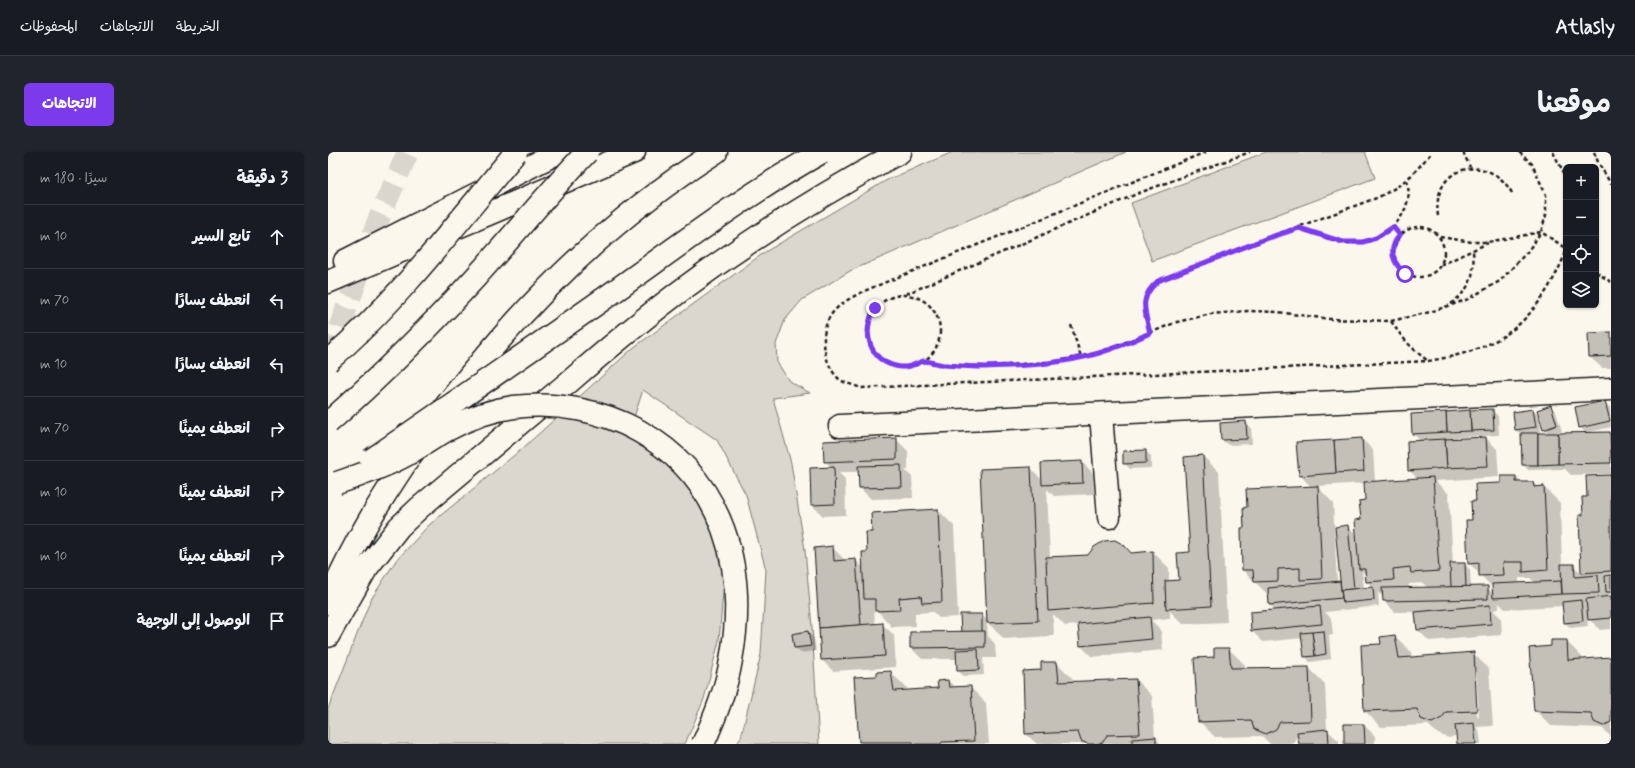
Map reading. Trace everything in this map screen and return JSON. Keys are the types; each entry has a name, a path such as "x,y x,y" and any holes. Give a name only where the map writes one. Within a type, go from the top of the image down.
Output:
{"main road":[{"path":"328,361 367,324 399,290 516,152"},
{"path":"328,270 559,152"},
{"path":"328,424 417,339 474,279 587,152"},
{"path":"328,282 634,152"},
{"path":"328,603 338,577 352,550 396,476 427,430 496,343 534,302 601,238 675,180 716,152"},
{"path":"332,486 531,350 710,222 756,191 822,152"},
{"path":"328,636 352,592 382,547 399,527 430,498 625,334 683,289 742,247 801,209 865,170 900,152"},
{"path":"840,426 1611,388"},
{"path":"332,486 394,461 427,443 446,430 468,420 490,412 513,408 536,405 560,406 584,410 606,416 628,425 649,437 668,451 685,467 700,485 713,505 723,526 730,549 735,577 735,633 731,661 715,716 703,744"},
{"path":"1101,414 1109,517"}],"path":[{"path":"1206,152 869,289 849,299 831,315 823,336 825,358 838,378 861,388 1428,361 1457,356 1502,337 1521,321 1545,293 1558,273 1563,260"},
{"path":"906,294 1139,193 1250,152"},
{"path":"1150,333 1144,310 1145,296 1150,288 1158,281 1265,239 1299,228 1379,197 1397,187 1413,174 1432,152"},
{"path":"1464,152 1470,167"},
{"path":"924,361 944,365 985,367 1054,362 1099,353 1177,322 1211,314 1248,311 1278,312 1330,318 1391,321 1449,306 1466,300 1500,281 1528,251 1541,232 1546,215 1546,195 1532,164 1519,152"},
{"path":"1553,152 1563,171"},
{"path":"1594,152 1611,184"},
{"path":"1438,216 1436,204 1438,192 1444,181 1453,173 1464,168 1488,168 1507,182 1512,193"},
{"path":"1299,228 1343,242 1363,242 1376,238 1393,227 1403,213 1408,202 1409,190 1407,178"},
{"path":"1441,265 1444,256 1444,246 1440,237 1432,230 1423,226 1413,227 1404,231 1393,248 1393,258 1398,267 1405,274 1415,277 1425,277 1434,272 1441,265 1473,251 1488,242"},
{"path":"1393,227 1400,235"},
{"path":"1440,237 1472,242 1488,242 1541,232 1563,246"},
{"path":"1449,306 1462,296 1470,282 1474,266 1473,251"},
{"path":"1599,274 1611,282"},
{"path":"906,294 917,296 927,302 935,310 940,321 941,332 938,344 933,353 924,361 914,366 902,367 891,365 881,359 873,351 868,340 870,318 875,308 884,300 894,295 906,294"},
{"path":"1391,321 1401,337 1413,350 1428,361"},
{"path":"1071,325 1081,357"}],"shaded area":[{"path":"953,152 1126,152 850,271 802,300 785,320 776,344 777,362 789,381 810,393 773,398 791,463 805,550 812,627 819,744 737,744 741,737 761,654 766,570 746,495 717,440 643,390 630,429 695,488 716,538 724,579 719,641 704,699 685,744 328,744 328,709 370,601 395,562 429,525 523,448 633,348 765,252 887,180"},
{"path":"1266,152 1365,152 1375,178 1152,261 1131,203"}],"building":[{"path":"1611,332 1611,356 1589,357 1588,333"},
{"path":"1605,401 1610,421 1579,428 1575,407"},
{"path":"1551,405 1557,425 1543,430 1537,410"},
{"path":"1493,409 1494,430 1471,431 1470,410"},
{"path":"1533,409 1536,427 1515,430 1513,412"},
{"path":"1470,410 1471,431 1447,432 1446,412"},
{"path":"1446,412 1447,432 1412,434 1411,414"},
{"path":"1246,421 1247,439 1221,440 1220,423"},
{"path":"1610,432 1611,463 1558,464 1558,433"},
{"path":"1521,433 1538,433 1538,465 1522,465"},
{"path":"1538,433 1558,433 1558,464 1538,465"},
{"path":"1486,437 1488,466 1447,468 1445,439"},
{"path":"897,438 897,459 824,462 823,441"},
{"path":"1362,438 1364,471 1336,473 1334,440"},
{"path":"1445,439 1447,468 1408,471 1407,441"},
{"path":"1334,440 1336,473 1299,476 1296,442"},
{"path":"1146,450 1146,463 1123,464 1123,451"},
{"path":"1203,455 1211,606 1166,609 1165,581 1179,580 1177,553 1190,552 1184,457"},
{"path":"1082,461 1083,483 1042,485 1041,463"},
{"path":"901,465 902,487 859,488 858,466"},
{"path":"834,467 835,504 811,505 810,468"},
{"path":"1031,467 1038,621 987,623 980,469"},
{"path":"1611,475 1611,571 1581,573 1579,515 1583,515 1582,497 1587,497 1586,476"},
{"path":"1501,476 1516,476 1516,482 1533,482 1534,487 1544,486 1548,570 1523,572 1523,562 1503,562 1504,575 1479,576 1479,563 1468,564 1466,520 1472,520 1471,501 1476,501 1475,484 1501,483"},
{"path":"1433,477 1439,571 1411,573 1410,567 1393,569 1394,580 1366,582 1365,569 1359,569 1355,520 1361,519 1359,501 1365,500 1364,482"},
{"path":"1318,486 1322,579 1300,580 1300,568 1278,569 1278,581 1254,582 1253,570 1242,570 1241,528 1244,528 1243,508 1247,507 1246,489"},
{"path":"938,509 942,602 922,603 921,596 899,598 900,610 875,611 875,599 864,599 862,552 867,552 866,532 872,532 871,513"},
{"path":"1348,525 1354,589 1341,590 1335,527"},
{"path":"1115,540 1124,545 1131,553 1153,551 1154,603 1048,611 1046,557 1088,555 1094,547 1104,541"},
{"path":"833,546 834,561 856,559 861,625 819,628 814,548"},
{"path":"1450,563 1465,563 1466,587 1451,587"},
{"path":"1561,564 1574,564 1575,577 1598,575 1599,593 1562,594"},
{"path":"1611,575 1611,592 1606,592 1605,576"},
{"path":"1340,581 1342,598 1269,605 1268,588"},
{"path":"1561,581 1562,594 1493,598 1492,584"},
{"path":"1488,586 1488,599 1383,601 1382,588"},
{"path":"1373,587 1374,600 1343,603 1341,590"},
{"path":"1611,596 1611,618 1588,620 1586,599"},
{"path":"1581,600 1583,621 1564,623 1562,602"},
{"path":"1490,605 1491,624 1417,630 1415,612"},
{"path":"1320,606 1322,624 1251,631 1250,612"},
{"path":"960,614 982,614 982,632 961,632"},
{"path":"1150,617 1152,639 1080,646 1078,624"},
{"path":"883,623 885,656 821,660 819,628"},
{"path":"808,631 811,646 794,648 792,634"},
{"path":"985,631 985,647 910,648 910,632"},
{"path":"1324,631 1326,654 1315,656 1312,632"},
{"path":"1312,632 1315,656 1304,657 1301,633"},
{"path":"1395,635 1399,658 1474,652 1477,711 1446,712 1442,718 1432,723 1421,719 1417,709 1364,711 1361,645 1381,644 1380,637"},
{"path":"1551,640 1567,640 1568,660 1611,657 1611,722 1603,726 1594,722 1591,713 1534,711 1529,648 1551,646"},
{"path":"1214,648 1229,648 1231,668 1309,667 1311,721 1280,722 1276,729 1266,734 1254,729 1251,720 1198,722 1194,658 1214,657"},
{"path":"978,649 979,670 957,671 956,650"},
{"path":"1041,662 1057,662 1059,682 1136,679 1140,734 1107,735 1103,742 1088,744 1081,741 1078,732 1025,734 1023,671 1041,670"},
{"path":"891,671 894,691 938,688 937,681 948,680 949,687 971,686 974,741 942,742 941,744 914,744 913,742 859,742 854,677 877,676 877,672"},
{"path":"1474,723 1476,744 1457,744 1455,725"},
{"path":"1344,724 1364,724 1365,744 1344,744"},
{"path":"1328,729 1329,744 1299,744 1297,732"},
{"path":"1156,737 1156,744 1132,744 1132,739"}],"tunnel":[{"path":"328,359 379,218 408,152"}],"route":[{"path":"875,308 870,318 868,340 873,351 881,359 891,365 902,367 914,366 924,361 944,365 985,367 1054,362 1099,353 1150,333 1144,310 1145,296 1150,288 1158,281 1172,277 1265,239 1299,228 1343,242 1363,242 1376,238 1393,227 1400,235 1397,238 1393,248 1393,258 1398,267 1405,274"}]}
